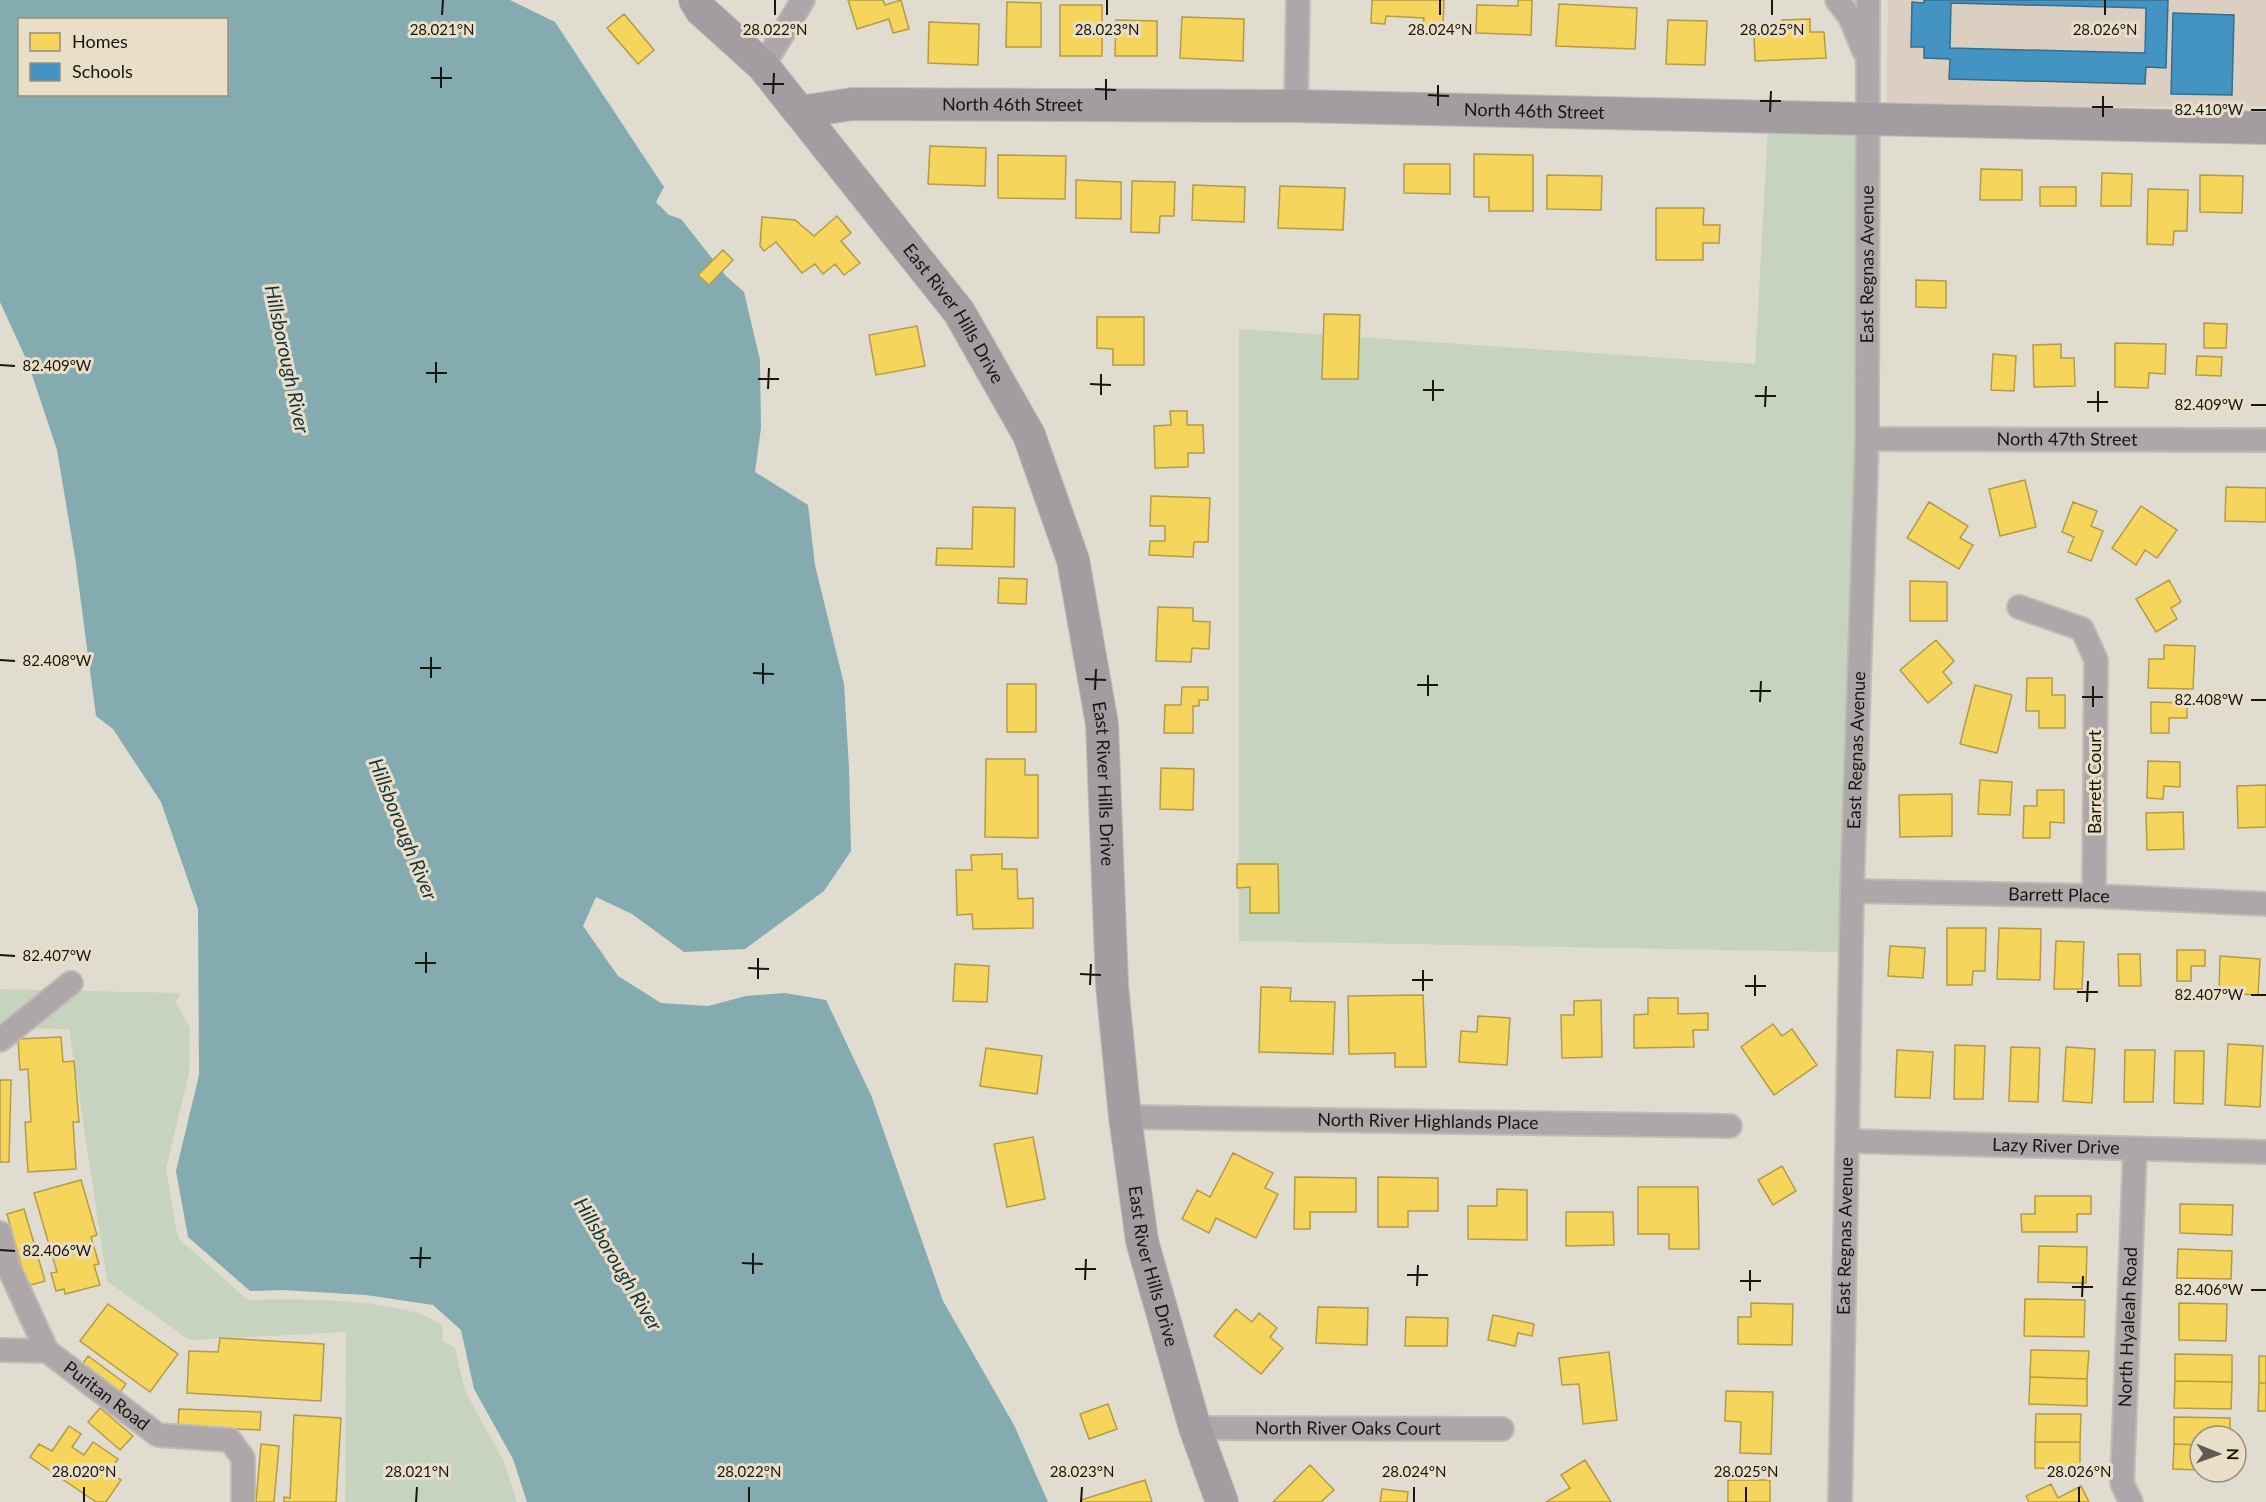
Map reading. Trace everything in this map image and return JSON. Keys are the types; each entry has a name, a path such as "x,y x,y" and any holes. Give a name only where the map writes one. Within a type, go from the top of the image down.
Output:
{"street":[{"name":"East River Hills Drive","path":"695,0 701,10 763,66 959,312 1029,435 1073,560 1102,724 1112,985 1125,1117 1142,1241 1195,1428 1222,1502"},
{"path":"763,66 803,0"},
{"path":"1296,106 1298,0"},
{"path":"1837,0 1850,17 1868,60"},
{"name":"East Regnas Avenue","path":"1840,1502 1852,891 1867,439 1868,0"},
{"name":"North 46th Street","path":"801,112 852,104 1296,106 2266,128"},
{"name":"North 47th Street","path":"1867,439 2266,440"},
{"name":"Barrett Court","path":"2019,607 2082,629 2096,660 2094,896"},
{"name":"Barrett Place","path":"1852,891 2094,896 2266,904"},
{"path":"0,1040 71,983"},
{"name":"North River Highlands Place","path":"1125,1117 1730,1126"},
{"name":"Lazy River Drive","path":"1848,1141 2266,1152"},
{"name":"North Hyaleah Road","path":"2132,1502 2122,1483 2135,1149"},
{"name":"Puritan Road","path":"0,1233 8,1266 47,1351 158,1435 230,1440 243,1458 243,1502"},
{"path":"0,1350 47,1351"},
{"name":"North River Oaks Court","path":"1195,1428 1502,1429"}],"shaded area":[{"path":"1888,0 2266,0 2266,106 1886,108"}],"green space":[{"path":"1768,127 1858,129 1855,439 1839,952 1239,941 1239,329 1755,364"},
{"path":"0,989 180,993 176,1003 190,1028 189,1074 166,1169 178,1238 248,1300 321,1300 379,1305 427,1317 443,1326 443,1341 455,1348 465,1391 504,1462 517,1502 345,1502 346,1332 189,1340 107,1281 69,1029 0,1028"}],"water":[{"name":"Hillsborough River","path":"0,0 510,0 555,22 664,187 656,202 669,215 681,219 726,276 744,292 760,360 761,428 755,472 808,505 815,565 844,684 849,768 851,851 824,891 745,949 684,952 632,914 596,897 583,926 618,976 661,1003 708,1006 746,996 785,993 826,1000 871,1095 943,1301 1014,1425 1048,1502 527,1502 513,1459 474,1389 461,1330 433,1305 366,1295 282,1290 250,1291 188,1237 176,1171 199,1075 198,909 161,802 113,729 96,716 75,557 57,450 28,363 0,302"}],"building: Homes":[{"path":"848,0 883,0 885,5 901,0 909,29 893,33 889,19 857,29"},
{"path":"1372,0 1444,0 1443,26 1423,25 1424,18 1386,16 1385,24 1371,23"},
{"path":"1518,0 1532,0 1531,35 1476,33 1477,5 1518,6"},
{"path":"1007,2 1041,3 1041,47 1006,47"},
{"path":"1559,4 1637,8 1635,49 1556,46"},
{"path":"1060,5 1102,5 1102,56 1060,56"},
{"path":"624,14 654,50 638,64 607,28"},
{"path":"1182,17 1244,19 1243,61 1180,58"},
{"path":"1810,19 1810,32 1824,32 1826,58 1755,61 1754,35 1782,34 1782,20"},
{"path":"1116,20 1157,21 1157,56 1115,56"},
{"path":"1668,20 1707,21 1705,65 1666,64"},
{"path":"929,22 979,24 978,65 928,63"},
{"path":"930,146 986,148 985,186 928,184"},
{"path":"1474,154 1533,155 1533,211 1489,211 1489,197 1474,197"},
{"path":"998,155 1066,156 1065,199 998,198"},
{"path":"1404,164 1450,164 1450,194 1404,193"},
{"path":"1981,169 2022,170 2022,200 1980,200"},
{"path":"2102,173 2132,174 2131,206 2101,206"},
{"path":"1547,175 1602,176 1601,210 1547,209"},
{"path":"2200,175 2243,176 2242,213 2200,212"},
{"path":"1076,180 1121,182 1121,219 1076,218"},
{"path":"1132,181 1175,182 1174,216 1160,216 1159,233 1131,232"},
{"path":"1193,185 1245,187 1244,222 1192,220"},
{"path":"1280,186 1345,188 1343,230 1278,228"},
{"path":"2040,187 2076,187 2076,206 2040,206"},
{"path":"2148,189 2188,190 2187,231 2174,231 2173,245 2147,244"},
{"path":"1656,208 1704,208 1703,225 1720,225 1719,243 1703,243 1703,260 1656,260"},
{"path":"837,216 851,233 841,241 860,263 844,275 835,264 823,274 815,264 802,273 776,242 764,251 760,246 762,217 795,220 814,236"},
{"path":"723,250 733,260 709,285 698,275"},
{"path":"1916,280 1946,281 1946,308 1916,307"},
{"path":"1324,314 1360,315 1358,379 1322,379"},
{"path":"1097,317 1144,317 1144,365 1113,365 1113,349 1097,348"},
{"path":"2204,323 2227,324 2226,348 2204,348"},
{"path":"917,326 925,366 876,375 869,335"},
{"path":"2115,343 2166,344 2165,374 2149,373 2148,388 2115,387"},
{"path":"2061,344 2061,358 2074,358 2075,386 2034,387 2033,345"},
{"path":"1993,354 2016,356 2014,391 1991,390"},
{"path":"2197,356 2222,357 2221,376 2196,375"},
{"path":"1170,411 1187,411 1187,425 1203,425 1204,453 1188,453 1188,467 1155,468 1154,426 1171,425"},
{"path":"2025,480 2036,527 2000,536 1989,489"},
{"path":"2226,487 2266,488 2266,522 2225,521"},
{"path":"1151,496 1210,498 1208,542 1194,542 1193,557 1149,555 1150,541 1165,541 1165,526 1150,526"},
{"path":"1929,502 1968,526 1960,538 1973,545 1959,569 1907,538"},
{"path":"2073,502 2097,511 2091,526 2103,531 2091,561 2068,552 2074,537 2062,532"},
{"path":"2141,506 2177,530 2157,558 2145,550 2136,565 2112,548"},
{"path":"973,507 1015,508 1014,567 936,565 937,548 972,549"},
{"path":"999,578 1027,579 1026,604 998,603"},
{"path":"2169,580 2181,602 2171,608 2177,619 2156,632 2136,599"},
{"path":"1910,581 1947,582 1947,621 1910,621"},
{"path":"1158,607 1193,608 1193,621 1210,622 1209,649 1192,648 1191,662 1156,661"},
{"path":"1936,640 1954,661 1943,672 1952,683 1928,703 1900,670"},
{"path":"2164,645 2195,646 2193,689 2148,688 2149,659 2164,659"},
{"path":"2027,678 2052,678 2052,695 2065,695 2065,728 2039,728 2039,711 2026,711"},
{"path":"1007,684 1036,684 1036,732 1007,732"},
{"path":"1975,685 2012,695 1997,753 1960,744"},
{"path":"1182,687 1208,687 1208,700 1199,700 1199,706 1193,706 1193,733 1164,733 1165,705 1181,705"},
{"path":"2151,702 2187,703 2187,718 2169,718 2169,733 2151,733"},
{"path":"986,759 1025,759 1025,775 1038,775 1038,838 985,837"},
{"path":"2148,761 2180,762 2180,787 2164,786 2163,799 2147,798"},
{"path":"1161,768 1194,769 1193,810 1160,809"},
{"path":"1980,780 2012,782 2010,815 1978,814"},
{"path":"2266,785 2266,827 2238,828 2237,786"},
{"path":"2037,790 2064,790 2064,823 2050,822 2050,838 2023,838 2024,806 2037,806"},
{"path":"1952,794 1952,836 1900,837 1899,795"},
{"path":"2183,812 2184,849 2147,850 2146,813"},
{"path":"1002,854 1002,869 1017,869 1018,899 1033,898 1033,928 973,929 972,914 957,915 956,870 972,870 971,855"},
{"path":"1237,864 1278,864 1279,913 1250,913 1250,887 1237,888"},
{"path":"1947,928 1986,928 1985,971 1973,971 1972,985 1947,985"},
{"path":"1999,928 2041,929 2040,980 1997,979"},
{"path":"2056,941 2084,942 2082,989 2054,989"},
{"path":"1890,946 1925,948 1923,978 1888,976"},
{"path":"2177,950 2205,950 2205,966 2191,966 2191,981 2177,981"},
{"path":"2118,954 2140,954 2141,986 2119,986"},
{"path":"2220,956 2260,959 2258,995 2219,993"},
{"path":"955,964 989,966 987,1002 953,1001"},
{"path":"1261,987 1291,988 1290,1001 1335,1002 1333,1054 1259,1052"},
{"path":"1423,995 1426,1067 1395,1067 1395,1053 1349,1054 1348,996"},
{"path":"1648,998 1678,998 1678,1014 1708,1013 1708,1030 1693,1030 1694,1047 1634,1048 1634,1015 1648,1014"},
{"path":"1601,1000 1602,1057 1562,1058 1561,1015 1574,1015 1574,1001"},
{"path":"1478,1016 1510,1018 1507,1065 1459,1062 1461,1031 1477,1032"},
{"path":"1773,1024 1782,1036 1792,1029 1817,1065 1774,1095 1741,1047"},
{"path":"61,1037 63,1062 74,1061 79,1122 73,1122 76,1169 28,1172 25,1122 31,1122 28,1069 20,1070 18,1039"},
{"path":"2228,1044 2263,1046 2260,1107 2225,1105"},
{"path":"1955,1045 1985,1046 1983,1099 1954,1099"},
{"path":"2011,1047 2040,1048 2038,1102 2009,1101"},
{"path":"2066,1047 2095,1049 2092,1103 2063,1101"},
{"path":"986,1048 1042,1056 1037,1094 980,1086"},
{"path":"1897,1050 1933,1052 1930,1098 1895,1097"},
{"path":"2125,1050 2155,1050 2153,1102 2124,1102"},
{"path":"2175,1051 2204,1051 2203,1104 2174,1103"},
{"path":"0,1080 11,1080 9,1162 0,1162"},
{"path":"1033,1137 1045,1199 1007,1207 994,1144"},
{"path":"1233,1153 1273,1173 1265,1188 1278,1194 1256,1238 1216,1218 1209,1233 1182,1219 1197,1190 1210,1197"},
{"path":"1782,1166 1796,1191 1773,1205 1758,1180"},
{"path":"1295,1177 1356,1178 1356,1212 1310,1212 1310,1229 1294,1229"},
{"path":"1378,1177 1438,1178 1438,1211 1408,1211 1408,1227 1378,1227"},
{"path":"81,1180 97,1235 91,1237 99,1264 94,1265 100,1285 65,1294 64,1289 56,1291 51,1273 57,1272 34,1193"},
{"path":"1638,1187 1698,1187 1699,1249 1669,1249 1669,1234 1638,1234"},
{"path":"1497,1189 1527,1190 1527,1240 1468,1239 1468,1206 1497,1206"},
{"path":"2035,1196 2091,1196 2091,1214 2077,1214 2077,1232 2022,1232 2021,1214 2035,1214"},
{"path":"2180,1204 2233,1205 2232,1235 2180,1233"},
{"path":"24,1209 45,1281 27,1286 7,1214"},
{"path":"1566,1212 1613,1212 1614,1245 1566,1246"},
{"path":"2039,1246 2087,1247 2086,1283 2038,1282"},
{"path":"2178,1249 2232,1251 2231,1279 2177,1278"},
{"path":"2025,1299 2085,1300 2084,1337 2024,1336"},
{"path":"1751,1303 1793,1304 1792,1345 1738,1344 1738,1317 1751,1317"},
{"path":"2179,1303 2227,1304 2226,1341 2179,1340"},
{"path":"108,1304 178,1354 150,1392 80,1341"},
{"path":"1318,1307 1368,1308 1367,1345 1316,1343"},
{"path":"1236,1309 1252,1322 1259,1313 1277,1328 1270,1337 1283,1348 1261,1374 1214,1336"},
{"path":"1493,1315 1534,1324 1532,1336 1518,1333 1515,1346 1488,1340"},
{"path":"1406,1317 1448,1318 1447,1346 1405,1346"},
{"path":"220,1338 324,1344 321,1401 187,1393 189,1351 218,1352"},
{"path":"2031,1350 2089,1351 2087,1379 2030,1377"},
{"path":"1609,1352 1617,1420 1583,1424 1579,1384 1562,1385 1559,1358"},
{"path":"2175,1354 2232,1355 2232,1382 2175,1381"},
{"path":"88,1356 126,1384 116,1398 78,1371"},
{"path":"2259,1356 2266,1356 2266,1383 2259,1383"},
{"path":"2030,1377 2087,1379 2087,1406 2029,1404"},
{"path":"2175,1381 2232,1382 2231,1409 2174,1408"},
{"path":"2259,1383 2266,1383 2266,1411 2258,1411"},
{"path":"1726,1391 1773,1392 1771,1454 1740,1453 1741,1422 1725,1421"},
{"path":"1108,1404 1117,1429 1089,1439 1080,1414"},
{"path":"100,1408 133,1436 120,1450 88,1422"},
{"path":"179,1409 261,1412 260,1430 178,1427"},
{"path":"2036,1414 2081,1414 2080,1442 2035,1442"},
{"path":"294,1415 341,1418 336,1502 284,1502 284,1497 290,1498"},
{"path":"2174,1417 2230,1418 2230,1424 2188,1424 2188,1445 2174,1444"},
{"path":"69,1426 81,1434 72,1447 84,1455 93,1442 118,1459 109,1472 121,1480 106,1502 96,1502 30,1457 39,1444 52,1451"},
{"path":"2035,1442 2080,1442 2080,1469 2035,1468"},
{"path":"261,1444 279,1446 274,1502 256,1502"},
{"path":"2174,1444 2188,1445 2188,1470 2173,1469"},
{"path":"1585,1460 1611,1502 1546,1502 1570,1488 1561,1475"},
{"path":"1310,1465 1334,1490 1321,1502 1273,1502"},
{"path":"1145,1480 1152,1502 1082,1502 1081,1500"},
{"path":"1728,1480 1770,1480 1770,1502 1728,1502"},
{"path":"2051,1484 2058,1498 2081,1486 2089,1502 2029,1502 2026,1496"},
{"path":"1382,1489 1408,1492 1407,1502 1380,1502"}],"building: Schools":[{"path":"1924,0 2168,0 2166,68 2146,67 2145,84 1949,79 1950,59 1924,58 1924,47 1911,47 1912,2 1924,3","holes":["1951,3 2146,8 2145,53 1950,48"]},
{"path":"2173,13 2234,15 2232,95 2171,94"}]}
